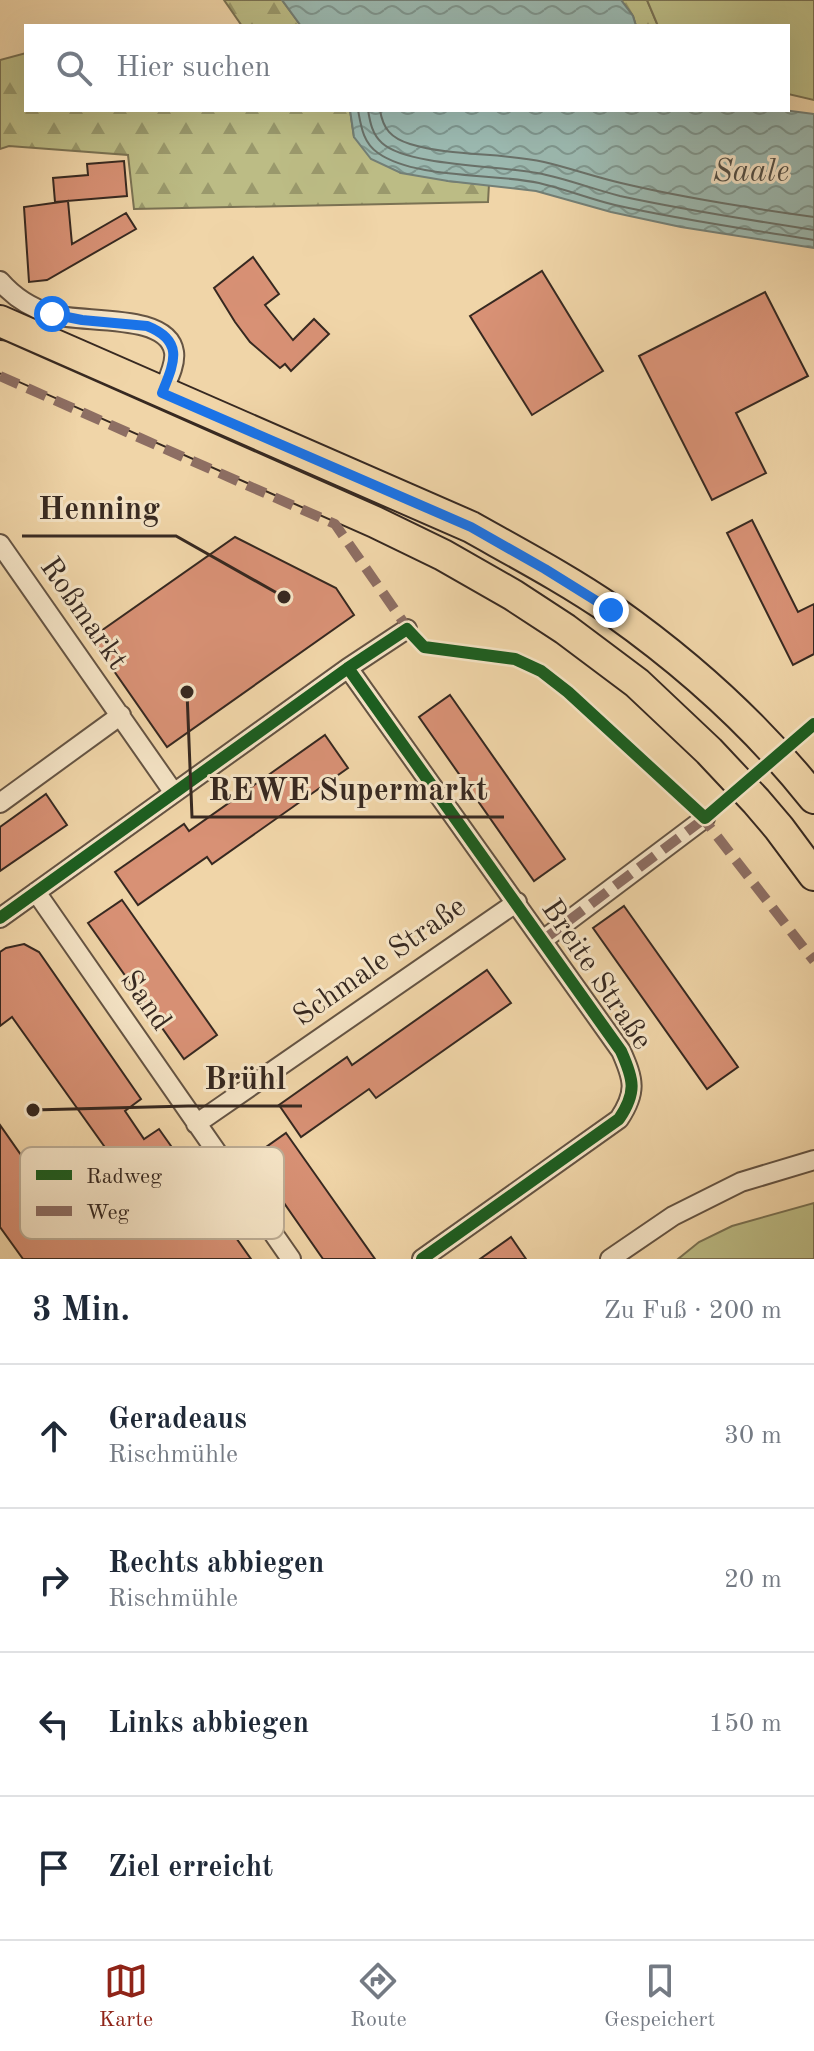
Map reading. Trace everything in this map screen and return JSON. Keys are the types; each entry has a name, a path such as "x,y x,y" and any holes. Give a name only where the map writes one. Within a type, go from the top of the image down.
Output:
{"main road":[{"path":"0,321 471,527 545,569 611,610 673,656 743,718 813,797"},
{"path":"0,356 375,522 443,555 513,595 637,683 709,751 779,828 814,875"}],"street":[{"path":"0,281 21,300 52,314 147,326 166,335 174,354 162,393"},
{"name":"Roßmarkt","path":"0,544 174,793"},
{"path":"0,918 407,629"},
{"name":"Breite Straße","path":"348,668 517,902 621,1051 631,1072 633,1090 628,1106 619,1119 422,1259"},
{"name":"Roßmarkt","path":"0,803 121,715"},
{"path":"543,940 705,818"},
{"name":"Sand","path":"36,892 212,1147"},
{"name":"Schmale Straße","path":"196,1124 517,902"},
{"path":"610,1259 673,1216 741,1182 814,1160"},
{"name":"Sand","path":"277,1239 291,1259"}],"green space":[{"path":"224,0 282,0 300,24 241,24"},
{"path":"621,0 647,0 657,24 635,24"},
{"path":"647,0 814,0 814,100 790,94 790,24 657,24"},
{"path":"24,54 24,112 350,112 354,137 448,181 489,184 488,202 134,209 128,155 9,146 0,149 0,60"},
{"path":"814,1203 814,1259 678,1259 699,1242 732,1226"}],"water":[{"path":"282,0 621,0 635,24 300,24"},
{"name":"Saale","path":"790,111 814,114 814,248 681,227 536,191 401,173 371,159 354,137 350,112"}],"building":[{"path":"124,161 127,196 55,202 53,178 88,175 87,164"},
{"path":"68,201 72,244 126,213 136,229 47,280 29,282 24,207"},
{"path":"253,257 279,294 265,305 293,340 314,319 329,334 291,371 285,364 280,368 250,342 214,288"},
{"path":"542,271 603,371 532,415 470,316"},
{"path":"765,292 808,376 736,413 766,473 712,500 639,356"},
{"path":"752,520 798,612 814,604 814,654 793,665 727,533"},
{"path":"235,537 336,588 354,615 167,747 91,638"},
{"path":"450,695 565,859 534,881 419,717"},
{"path":"325,735 348,768 212,864 207,857 138,905 115,872 184,824 189,831"},
{"path":"46,794 67,825 0,871 0,827"},
{"path":"122,900 217,1035 184,1059 88,923"},
{"path":"624,906 738,1067 707,1089 593,928"},
{"path":"24,944 39,952 141,1099 125,1111 144,1139 159,1129 172,1147 105,1147 12,1017 0,1026 0,952"},
{"path":"487,970 511,1003 376,1098 369,1089 301,1137 279,1105 347,1057 352,1065"},
{"path":"0,1125 20,1154 20,1239 237,1239 251,1259 23,1259 0,1227"},
{"path":"286,1133 375,1259 323,1259 284,1203 284,1147 266,1147"},
{"path":"511,1237 526,1259 480,1259"}],"marked path":[{"path":"0,376 335,524 411,633"},
{"path":"699,813 814,961"},
{"path":"543,940 709,815"}],"cycle path":[{"path":"0,918 407,629 424,647 515,659 541,671 705,818 814,724"},
{"path":"348,668 621,1051 631,1078 629,1101 619,1119 422,1259"}],"place":[{"name":"Henning","path":"284,597"},
{"name":"REWE Supermarkt","path":"187,692"},
{"name":"Brühl","path":"33,1110"}],"route":[{"path":"52,314 156,329 166,335 174,354 162,393 471,527 611,610"}]}
